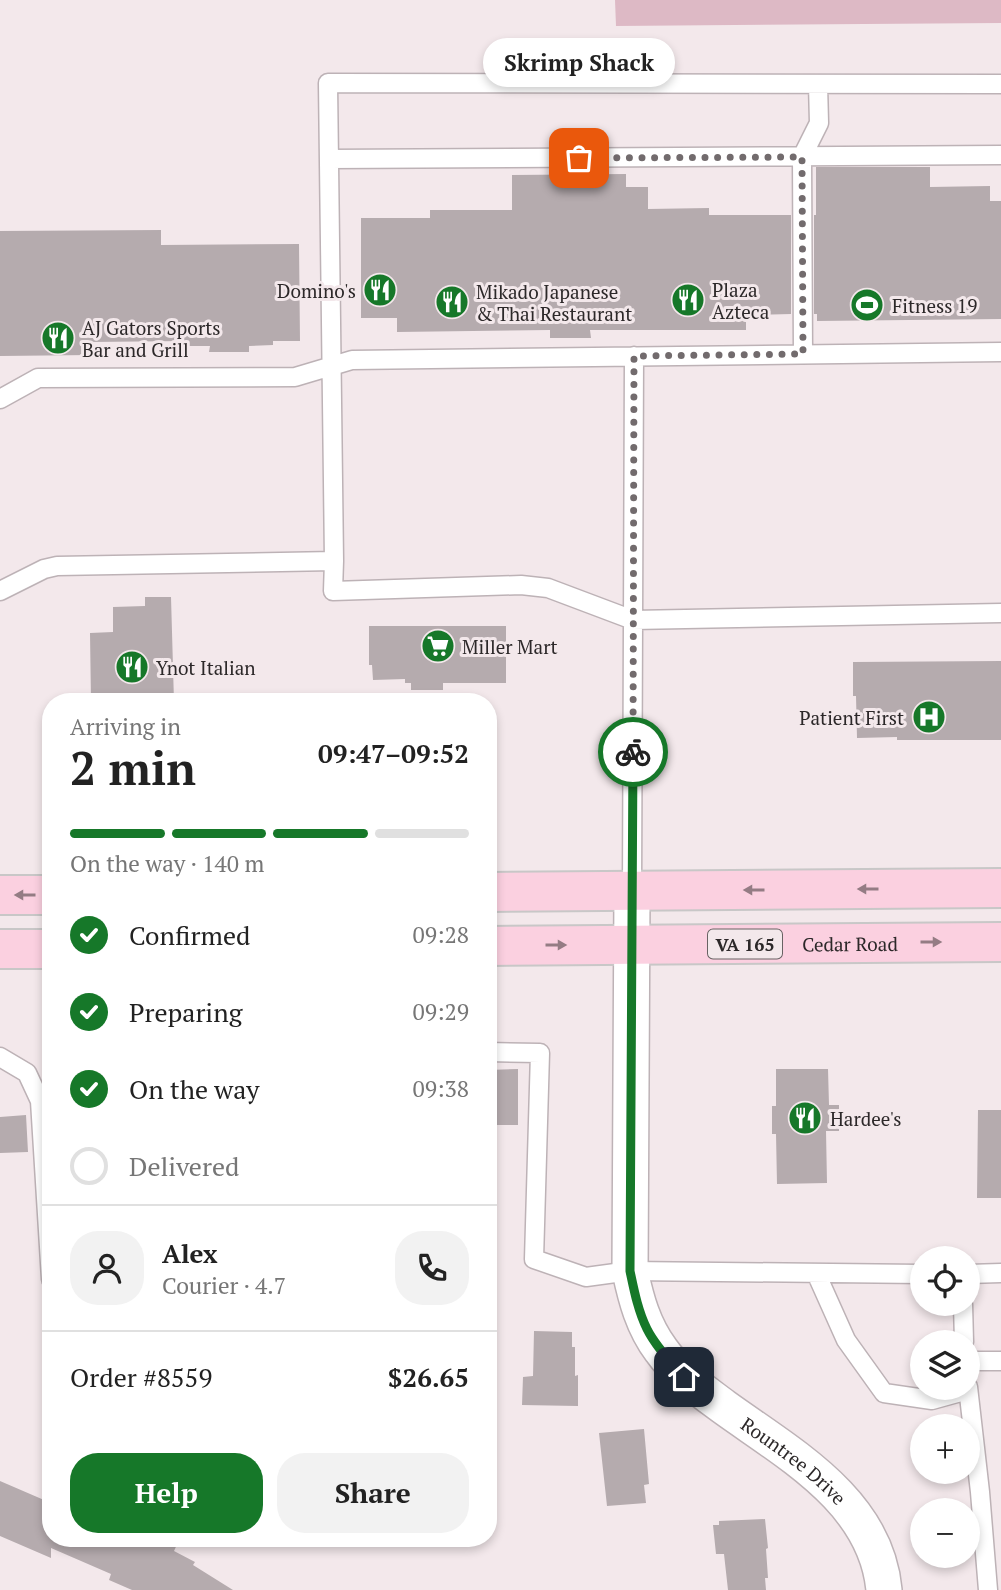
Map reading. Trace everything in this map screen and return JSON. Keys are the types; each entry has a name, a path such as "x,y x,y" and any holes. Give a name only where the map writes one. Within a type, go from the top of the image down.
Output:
{"main road":[{"path":"497,892 1001,888"},
{"path":"0,895 42,895"},
{"name":"Cedar Road","path":"497,946 1001,942"},
{"path":"0,949 42,949"}],"street":[{"name":"Rountree Drive","path":"632,891 630,1271 635,1296 647,1328 684,1377 816,1473 848,1505 874,1549 884,1590"}],"lane":[{"path":"1001,84 328,83 333,591 534,586 548,588 633,620 1001,613"},
{"path":"803,354 802,157 819,123 817,84"},
{"path":"329,159 1001,155"},
{"path":"0,399 38,378 295,377 352,360 1001,352"},
{"path":"632,891 634,356"},
{"path":"0,591 44,569 57,566 334,561"},
{"path":"497,1052 540,1053 534,1259 586,1277 630,1271 910,1274"},
{"path":"0,1057 27,1073 40,1101 42,1133"},
{"path":"816,1273 846,1340 884,1393 910,1397"},
{"path":"980,1274 1001,1273"},
{"path":"980,1361 1001,1361"},
{"path":"969,1400 988,1590"}],"shaded area":[{"path":"615,0 1001,0 1001,23 616,26"}],"building":[{"path":"816,167 930,167 930,187 990,186 990,201 1001,201 1001,319 817,321 817,314 814,314"},
{"path":"626,174 626,187 648,187 648,209 709,208 709,215 791,215 791,314 746,315 746,330 590,330 591,338 550,338 550,330 397,332 397,318 361,318 361,218 430,218 430,210 512,210 512,175"},
{"path":"161,230 161,245 299,244 300,341 273,341 273,345 249,346 249,352 209,352 210,346 187,346 187,341 91,342 91,355 0,356 0,231"},
{"name":"Ynot Italian","path":"145,597 171,597 174,693 91,693 90,633 113,632 113,607 145,606"},
{"name":"Miller Mart","path":"369,626 506,626 506,683 443,683 443,690 411,690 411,683 405,683 405,679 373,680 372,665 369,665"},
{"name":"Patient First","path":"1001,661 1001,740 857,738 853,662"},
{"path":"518,1069 518,1125 497,1125 497,1070"},
{"name":"Hardee's","path":"776,1069 828,1069 829,1105 839,1105 839,1131 826,1131 827,1183 777,1184 776,1134 772,1134 772,1106 776,1106"},
{"path":"978,1110 1001,1110 1001,1198 977,1198"},
{"path":"26,1115 28,1152 0,1153 0,1117"},
{"path":"534,1331 572,1332 575,1376 578,1375 578,1406 522,1405 523,1377 533,1376"},
{"path":"644,1429 649,1484 644,1485 646,1503 607,1506 599,1433"},
{"path":"0,1481 42,1499 42,1547 176,1547 174,1551 195,1562 193,1565 233,1590 132,1590 109,1580 111,1574 51,1548 51,1558 0,1536"},
{"path":"765,1519 768,1548 766,1590 728,1590 724,1554 716,1554 713,1525 719,1525 719,1521"}],"way so far":[{"path":"579,158 802,157 803,354 634,356 633,752"}],"place":[{"name":"Skrimp Shack","path":"579,158"},
{"name":"Domino's","path":"380,290"},
{"name":"Plaza Azteca","path":"688,300"},
{"name":"Mikado Japanese & Thai Restaurant","path":"452,302"},
{"name":"Fitness 19","path":"867,305"},
{"name":"AJ Gators Sports Bar and Grill","path":"58,338"},
{"name":"Miller Mart","path":"438,646"},
{"name":"Ynot Italian","path":"132,667"},
{"name":"Patient First","path":"929,717"},
{"name":"Hardee's","path":"805,1118"}],"route":[{"path":"633,752 630,1271 635,1296 647,1328 684,1377"}]}
